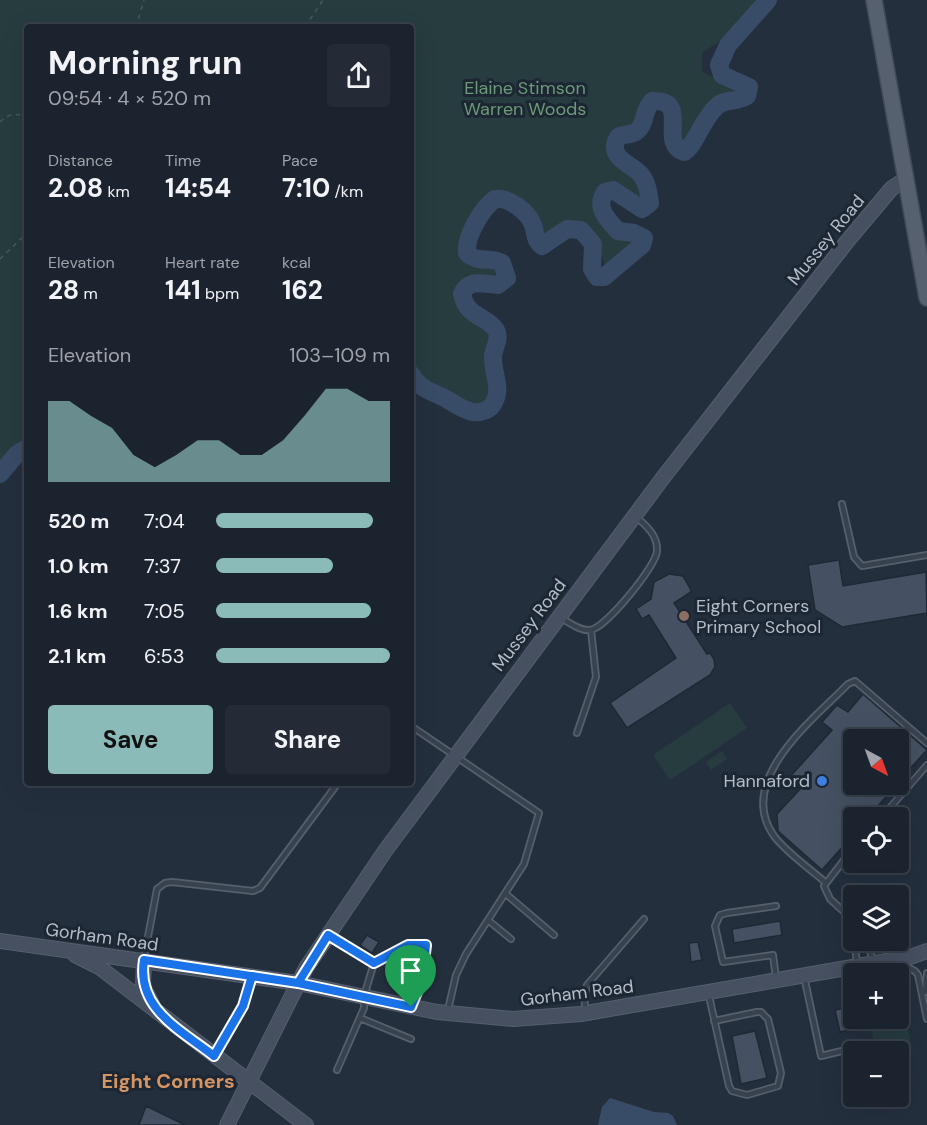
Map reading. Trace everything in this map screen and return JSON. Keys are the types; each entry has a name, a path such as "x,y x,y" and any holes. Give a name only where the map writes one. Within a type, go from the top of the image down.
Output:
{"main road":[{"path":"874,0 927,298"}],"street":[{"name":"Mussey Road","path":"227,1125 298,983 328,935 454,757 634,516 849,239 892,188 906,179"},
{"name":"Gorham Road","path":"0,941 298,983 448,1013 530,1020 586,1013 843,968"},
{"path":"59,949 99,968 306,1125"},
{"name":"Gorham Road","path":"874,963 910,957 927,951"},
{"name":"Gorham Road","path":"910,957 927,959"},
{"path":"144,960 143,986 157,1010"}],"lane":[{"path":"842,504 854,557 862,566 927,555"},
{"path":"559,616 578,628 591,630 611,617 657,555 654,535 634,516"},
{"path":"577,733 596,677 591,630"},
{"path":"843,910 826,894 825,882 778,841 768,823 765,795 768,777 776,760 848,684 855,681 927,743"},
{"path":"414,727 422,731 454,757 539,813 524,864 466,954 456,975 448,1013"},
{"path":"891,807 927,765"},
{"path":"144,960 158,889 161,886 172,882 254,891 260,888 336,786"},
{"path":"825,882 843,861"},
{"path":"506,894 554,935"},
{"path":"776,906 727,913 716,920 715,926 723,962 773,955 776,980"},
{"path":"586,1013 584,998 587,985 644,919"},
{"path":"489,921 511,939"},
{"path":"328,935 374,963"},
{"path":"337,1070 364,1008 364,996 374,963 408,945 426,945 422,980 411,1007"},
{"path":"870,951 874,963"},
{"path":"892,960 915,971 926,997"},
{"path":"927,973 927,1020"},
{"path":"803,975 821,1056 843,1051"},
{"path":"214,1056 243,1006 252,976"},
{"path":"708,992 714,1021 729,1086 732,1091 747,1095 778,1086 781,1073 768,1019 764,1014 758,1012 714,1021"},
{"path":"360,1018 411,1038"}],"path":[{"path":"140,24 138,20 144,0"},
{"path":"307,24 323,0"},
{"path":"0,122 9,115 24,117"},
{"path":"0,259 24,236"}],"green space":[{"name":"Elaine Stimson Warren Woods","path":"0,0 758,0 741,27 702,53 702,71 739,87 743,91 741,97 734,98 725,95 712,104 698,120 688,140 681,143 678,142 676,108 667,96 653,98 646,104 636,127 615,140 611,154 619,165 638,175 645,192 641,201 612,193 601,196 595,202 600,216 609,226 634,237 630,246 611,269 606,268 597,245 589,233 578,225 562,227 544,240 540,239 533,217 511,197 501,197 491,201 476,214 465,234 461,254 497,269 502,279 466,285 459,288 456,296 463,312 486,328 490,340 487,369 492,396 483,407 464,406 443,391 420,382 414,376 414,24 24,24 24,448 14,451 0,471"},
{"path":"730,703 747,728 670,780 653,755"},
{"path":"722,751 727,759 711,770 706,762"},
{"path":"871,1029 908,1029 912,1050 909,1050 909,1041 874,1041"}],"water":[{"path":"610,1098 654,1112 668,1113 673,1116 677,1125 598,1125 602,1107"}],"building":[{"path":"839,560 843,586 926,572 927,613 842,627 815,610 808,565"},
{"path":"669,574 683,576 690,588 691,592 674,603 707,654 710,653 714,659 715,667 710,675 627,728 610,703 676,658 649,615 642,619 636,609 651,599 654,582"},
{"name":"Hannaford","path":"863,694 903,729 843,729 843,795 888,795 877,807 843,807 843,846 822,870 778,831 777,814 800,789 788,779 832,730 822,722 837,705 848,712"},
{"name":"Hannaford","path":"909,734 927,750 909,770"},
{"path":"780,921 782,935 734,943 732,929"},
{"path":"367,935 379,942 372,953 360,945"},
{"path":"698,942 702,960 691,962 689,943"},
{"path":"843,1008 843,1029 855,1029 840,1032 835,1010"},
{"path":"755,1031 767,1078 741,1084 732,1036"},
{"path":"146,1106 185,1125 139,1125"}],"waterway":[{"path":"414,378 423,387 463,409 480,412 491,407 497,395 493,364 497,333 492,325 468,308 462,294 468,286 473,284 498,285 507,278 502,263 475,258 467,253 469,239 480,216 495,199 506,200 527,215 533,225 536,239 542,246 567,229 581,230 593,244 592,269 597,277 604,277 642,245 644,238 634,233 618,231 610,222 601,203 605,192 613,190 642,209 650,203 642,176 622,160 615,151 618,137 640,128 652,101 664,102 673,114 673,140 684,152 692,144 707,117 717,106 747,96 749,87 722,75 719,65 728,45 768,0"},
{"path":"0,474 17,454 24,450"}],"place":[{"name":"Eight Corners Primary School","path":"684,616"},
{"name":"Hannaford","path":"822,781"}],"district":[{"name":"Eight Corners","path":"168,1081"}],"route":[{"path":"411,1007 298,983 144,960 142,969 143,986 149,1001 214,1056 229,1034 243,1006 248,993 252,976 298,983 328,935 374,963 408,945 426,945 422,980 411,1007"}]}
